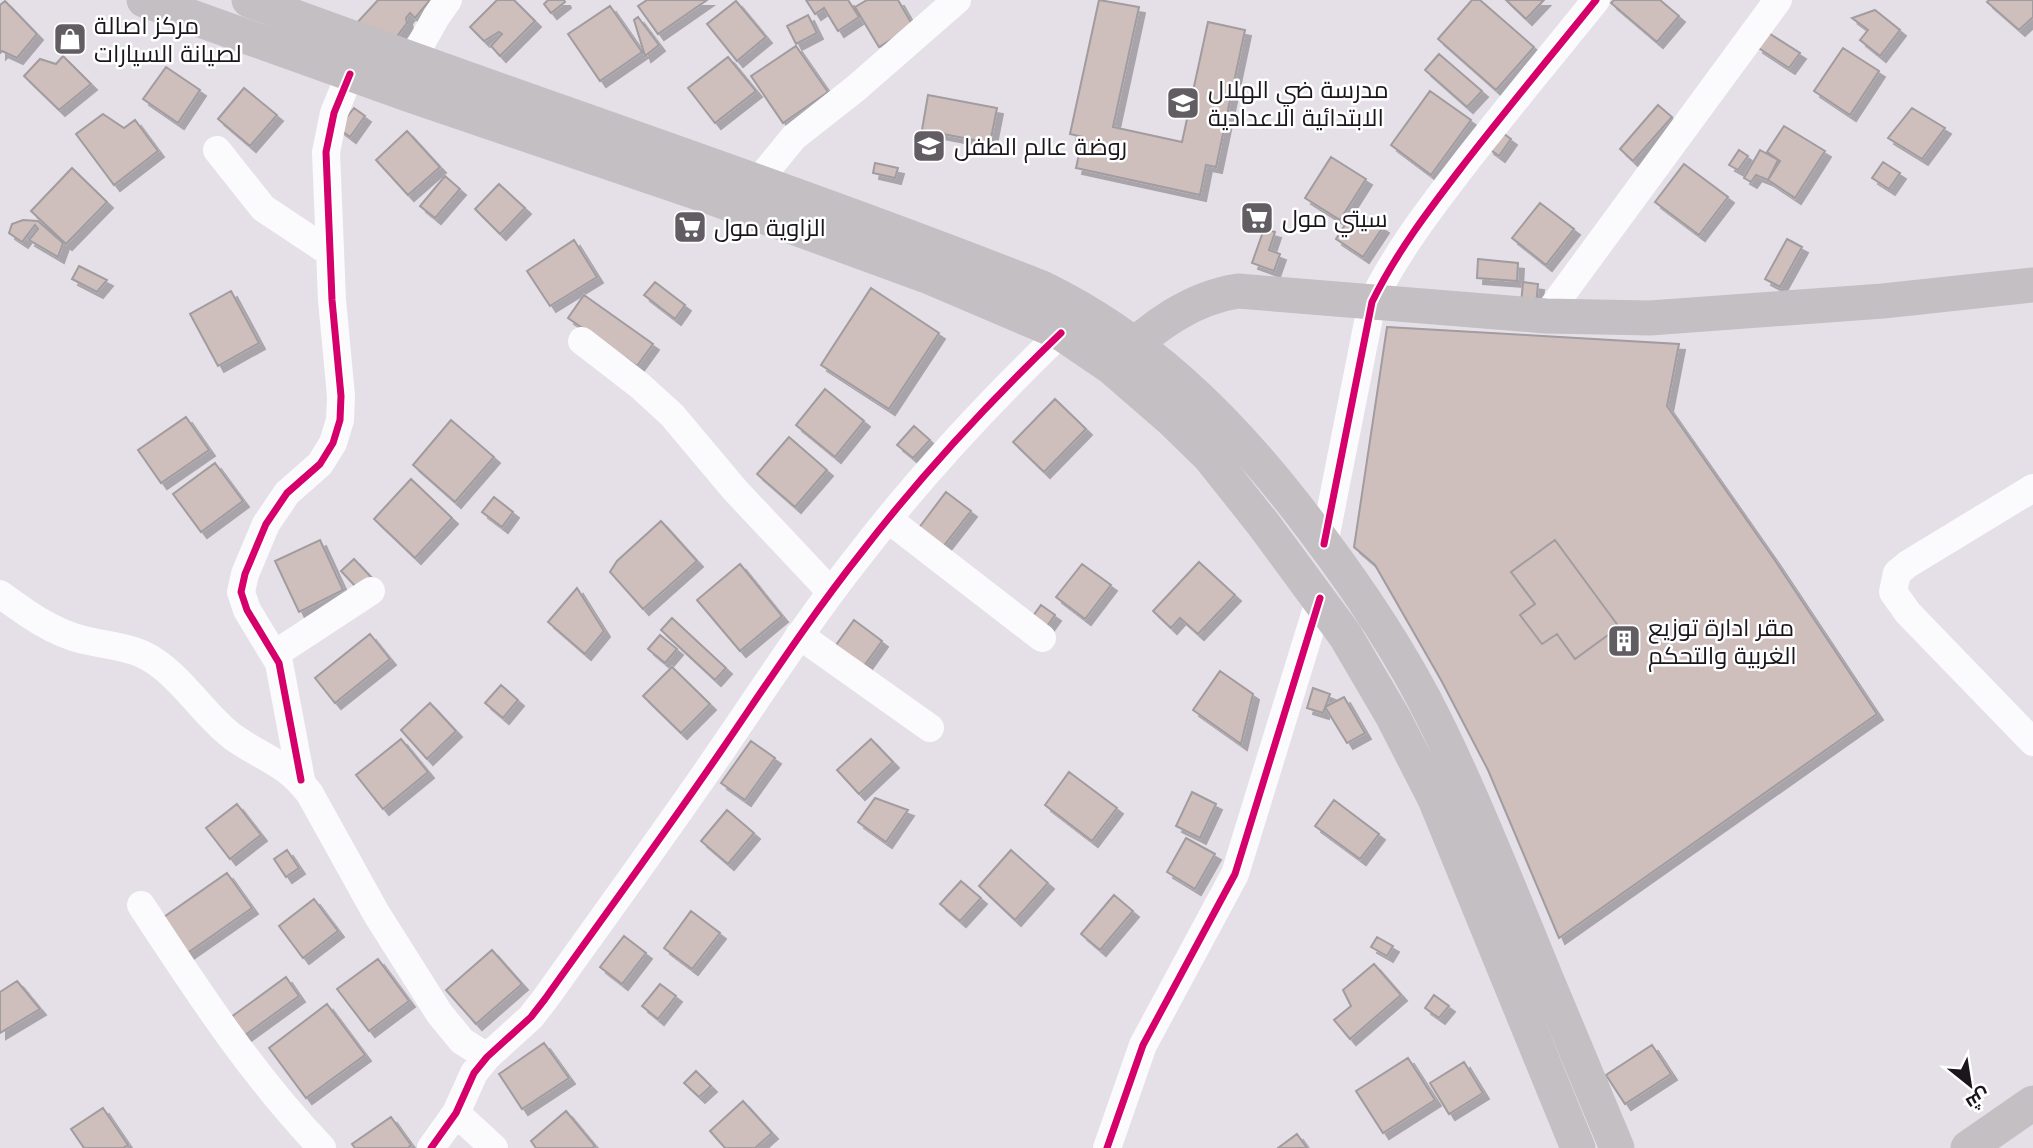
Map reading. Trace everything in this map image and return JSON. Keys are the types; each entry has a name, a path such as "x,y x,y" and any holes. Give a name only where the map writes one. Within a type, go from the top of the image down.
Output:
{"main road":[{"path":"144,0 350,74 716,199 927,276 1034,303 1076,304 1122,356 1171,419 1210,457 1320,598 1345,635 1386,705 1435,799 1578,1148"},
{"path":"249,0 758,181 1034,303 1060,333 1122,356 1198,395 1235,432 1324,544 1377,618 1423,698 1462,777 1617,1148"},
{"path":"1122,356 1159,325 1189,306 1222,294 1252,292 1546,316 1650,318 1883,301 2033,285"},
{"path":"1968,1148 2033,1103"}],"street":[{"path":"412,60 448,0"},
{"path":"758,181 794,136 855,89 957,0"},
{"path":"1324,544 1372,302 1389,267 1483,139 1596,0"},
{"path":"1546,316 1778,0"},
{"path":"301,780 281,673 275,654 243,602 242,583 265,523 288,493 320,464 333,443 340,420 341,396 329,252 327,142 334,113 350,74"},
{"path":"217,150 263,208 329,252"},
{"path":"431,1148 456,1113 474,1073 545,999 831,592 888,519 971,422 1060,333"},
{"path":"582,341 639,385 672,415 735,490 831,592"},
{"path":"2033,488 1908,564 1897,573 1893,592 1908,613 2033,741"},
{"path":"888,519 1042,638"},
{"path":"275,654 371,591"},
{"path":"0,594 64,634 142,654 160,665 232,736 285,766 301,780 376,913 439,1013 462,1041 487,1057"},
{"path":"1107,1148 1143,1045 1235,874 1320,598"},
{"path":"799,635 930,727"},
{"path":"141,905 240,1053 267,1088 322,1148"},
{"path":"456,1113 494,1148"}],"building":[{"path":"378,0 430,0 415,18 410,13 406,18 407,23 392,43 353,27"},
{"path":"497,0 514,0 535,21 500,56 491,46 502,34 499,32 484,41 470,27"},
{"path":"548,0 565,2 551,13 544,4"},
{"path":"647,0 707,0 658,34 638,6"},
{"path":"806,0 848,0 859,17 838,31 824,8 815,14"},
{"path":"867,0 898,0 913,26 879,47 855,7"},
{"path":"1099,0 1139,7 1113,127 1182,142 1208,22 1245,30 1216,167 1206,165 1200,195 1076,168 1083,137 1070,134"},
{"path":"1472,0 1480,0 1534,47 1496,90 1438,39"},
{"path":"1506,0 1544,0 1526,19"},
{"path":"1614,0 1660,0 1679,16 1657,42 1611,3"},
{"path":"2033,0 2033,17 2019,30 1987,2"},
{"path":"5,1 37,34 17,58 2,51 0,53 0,5"},
{"path":"736,1 766,37 737,61 707,24"},
{"path":"610,6 642,52 600,81 568,34"},
{"path":"1875,10 1900,30 1880,56 1860,40 1868,30 1852,18"},
{"path":"808,15 817,33 796,44 787,26"},
{"path":"638,17 659,45 645,56 634,20"},
{"path":"1767,32 1800,53 1789,68 1757,47"},
{"path":"796,46 828,92 783,123 751,76"},
{"path":"1843,48 1879,71 1850,115 1814,91"},
{"path":"1439,54 1482,91 1467,107 1425,70"},
{"path":"63,56 91,84 59,110 24,76 40,59 56,64"},
{"path":"728,57 756,91 715,123 688,88"},
{"path":"166,67 200,90 178,123 143,99"},
{"path":"244,88 277,115 250,146 218,119"},
{"path":"1430,91 1471,120 1431,175 1391,145"},
{"path":"928,95 997,108 990,143 922,130"},
{"path":"1658,105 1672,117 1633,161 1620,149"},
{"path":"354,108 365,116 350,137 338,128"},
{"path":"1912,108 1945,128 1922,159 1888,138"},
{"path":"103,114 124,128 135,120 158,151 114,185 76,134"},
{"path":"1784,126 1825,151 1795,198 1768,180 1780,161 1767,152"},
{"path":"407,131 440,167 408,195 376,160"},
{"path":"1500,131 1511,139 1499,156 1488,148"},
{"path":"1739,150 1748,156 1738,170 1729,165"},
{"path":"1760,150 1778,160 1768,180 1756,175 1751,182 1744,178"},
{"path":"1331,157 1366,179 1340,220 1305,198"},
{"path":"1883,162 1900,173 1889,189 1872,178"},
{"path":"875,163 898,168 895,178 873,173"},
{"path":"1684,164 1728,197 1699,235 1655,202"},
{"path":"72,168 107,202 66,244 31,211"},
{"path":"445,176 460,189 435,218 420,206"},
{"path":"499,184 525,208 500,234 475,209"},
{"path":"1540,203 1574,229 1546,265 1512,238"},
{"path":"1367,217 1383,227 1363,257 1336,239 1348,220 1359,228"},
{"path":"23,220 38,221 63,243 58,257 29,240 38,229 35,225 22,242 9,233 12,224"},
{"path":"1264,229 1275,232 1269,250 1280,254 1274,271 1252,263"},
{"path":"1787,239 1802,247 1780,287 1765,279"},
{"path":"574,240 597,277 550,306 527,271"},
{"path":"1478,259 1518,263 1517,281 1477,278"},
{"path":"79,266 107,280 97,292 72,279"},
{"path":"655,282 685,305 675,319 644,295"},
{"path":"1523,282 1538,284 1536,305 1521,304"},
{"path":"871,288 939,333 889,409 821,365"},
{"path":"231,291 259,343 218,366 190,314"},
{"path":"584,295 653,344 637,366 568,318"},
{"name":"مقر ادارة توزيع الغربية والتحكم","path":"1387,327 1679,344 1667,406 1774,559 1877,714 1559,938 1488,770 1441,680 1375,565 1354,547"},
{"path":"825,389 864,421 835,457 796,425"},
{"path":"1055,399 1086,429 1044,472 1013,442"},
{"path":"186,417 209,450 161,483 138,450"},
{"path":"451,420 494,457 455,502 413,465"},
{"path":"914,426 930,440 913,458 897,445"},
{"path":"789,437 827,470 795,507 757,474"},
{"path":"215,463 243,501 201,532 173,494"},
{"path":"411,479 452,518 415,558 374,519"},
{"path":"946,492 971,511 942,548 918,529"},
{"path":"494,497 513,512 502,527 482,512"},
{"path":"661,521 697,561 643,609 610,572 617,561"},
{"path":"320,540 343,590 299,612 275,561"},
{"path":"1555,540 1619,627 1575,659 1557,634 1542,644 1520,615 1535,604 1511,572"},
{"path":"354,559 371,577 358,589 341,571"},
{"path":"1199,562 1235,595 1198,634 1180,618 1171,628 1153,611"},
{"path":"740,564 782,616 740,651 697,600"},
{"path":"1082,564 1111,585 1085,619 1056,597"},
{"path":"577,588 604,631 585,654 548,622"},
{"path":"1041,605 1055,615 1042,633 1028,623"},
{"path":"672,618 726,668 715,680 661,630"},
{"path":"854,620 882,641 864,666 836,645"},
{"path":"370,634 390,659 335,703 315,678"},
{"path":"660,635 677,649 665,663 648,649"},
{"path":"672,667 710,704 681,733 643,696"},
{"path":"1220,671 1253,694 1241,744 1193,710"},
{"path":"501,685 518,700 503,718 485,703"},
{"path":"1313,688 1330,694 1323,713 1307,708"},
{"path":"1344,697 1365,733 1347,743 1325,707"},
{"path":"430,703 456,731 427,759 401,730"},
{"path":"401,739 428,772 383,809 356,775"},
{"path":"871,739 893,762 859,794 837,770"},
{"path":"751,741 775,758 745,800 721,783"},
{"path":"1069,772 1117,808 1092,841 1045,805"},
{"path":"1192,792 1216,804 1200,838 1176,826"},
{"path":"875,798 908,810 886,842 858,822"},
{"path":"1334,800 1379,834 1360,859 1315,826"},
{"path":"237,804 261,835 230,859 206,828"},
{"path":"727,810 754,833 728,864 701,841"},
{"path":"1186,838 1215,854 1195,889 1167,872"},
{"path":"287,850 299,868 286,877 274,859"},
{"path":"1011,850 1048,883 1015,920 979,886"},
{"path":"227,873 252,908 176,961 151,926"},
{"path":"961,881 981,898 960,921 940,904"},
{"path":"1114,895 1133,911 1100,950 1081,934"},
{"path":"314,899 338,931 303,958 279,926"},
{"path":"691,911 720,933 692,969 664,948"},
{"path":"624,936 646,953 622,984 600,967"},
{"path":"1377,937 1393,946 1387,956 1371,947"},
{"path":"492,950 522,984 476,1024 446,990"},
{"path":"378,959 409,1001 369,1031 337,989"},
{"path":"1374,964 1401,995 1350,1039 1334,1020 1351,1006 1343,990"},
{"path":"286,977 299,996 241,1038 227,1020"},
{"path":"17,981 40,1009 0,1033 0,992"},
{"path":"660,984 676,996 658,1019 642,1006"},
{"path":"1434,995 1449,1006 1439,1018 1425,1008"},
{"path":"327,1004 365,1055 306,1098 269,1048"},
{"path":"544,1043 569,1078 522,1109 499,1074"},
{"path":"1652,1045 1671,1074 1625,1104 1606,1075"},
{"path":"1408,1058 1435,1100 1383,1133 1356,1091"},
{"path":"1464,1062 1483,1093 1449,1114 1430,1083"},
{"path":"696,1071 711,1086 699,1097 684,1083"},
{"path":"743,1101 772,1133 755,1148 725,1148 710,1131"},
{"path":"103,1108 128,1145 123,1148 84,1148 71,1129"},
{"path":"566,1111 595,1146 536,1148 531,1141"},
{"path":"391,1117 411,1145 408,1148 355,1148 352,1144"},
{"path":"1297,1134 1307,1148 1278,1148"}],"cycle path":[{"path":"1324,544 1372,302 1402,249 1437,200 1596,0"},
{"path":"301,780 279,663 247,610 241,592 245,574 266,524 287,493 320,464 333,443 340,420 341,396 332,300 326,152 334,113 350,74"},
{"path":"431,1148 456,1113 474,1073 487,1057 531,1017 545,999 843,577 932,467 982,412 1061,333"},
{"path":"1107,1148 1143,1045 1235,874 1320,598"}],"place":[{"name":"مركز اصالة لصيانة السيارات","path":"70,39"},
{"name":"مدرسة ضي الهلال الابتدائية الاعدادية","path":"1183,103"},
{"name":"روضة عالم الطفل","path":"929,146"},
{"name":"سيتي مول","path":"1257,218"},
{"name":"الزاوية مول","path":"690,227"},
{"name":"مقر ادارة توزيع الغربية والتحكم","path":"1624,641"}]}
